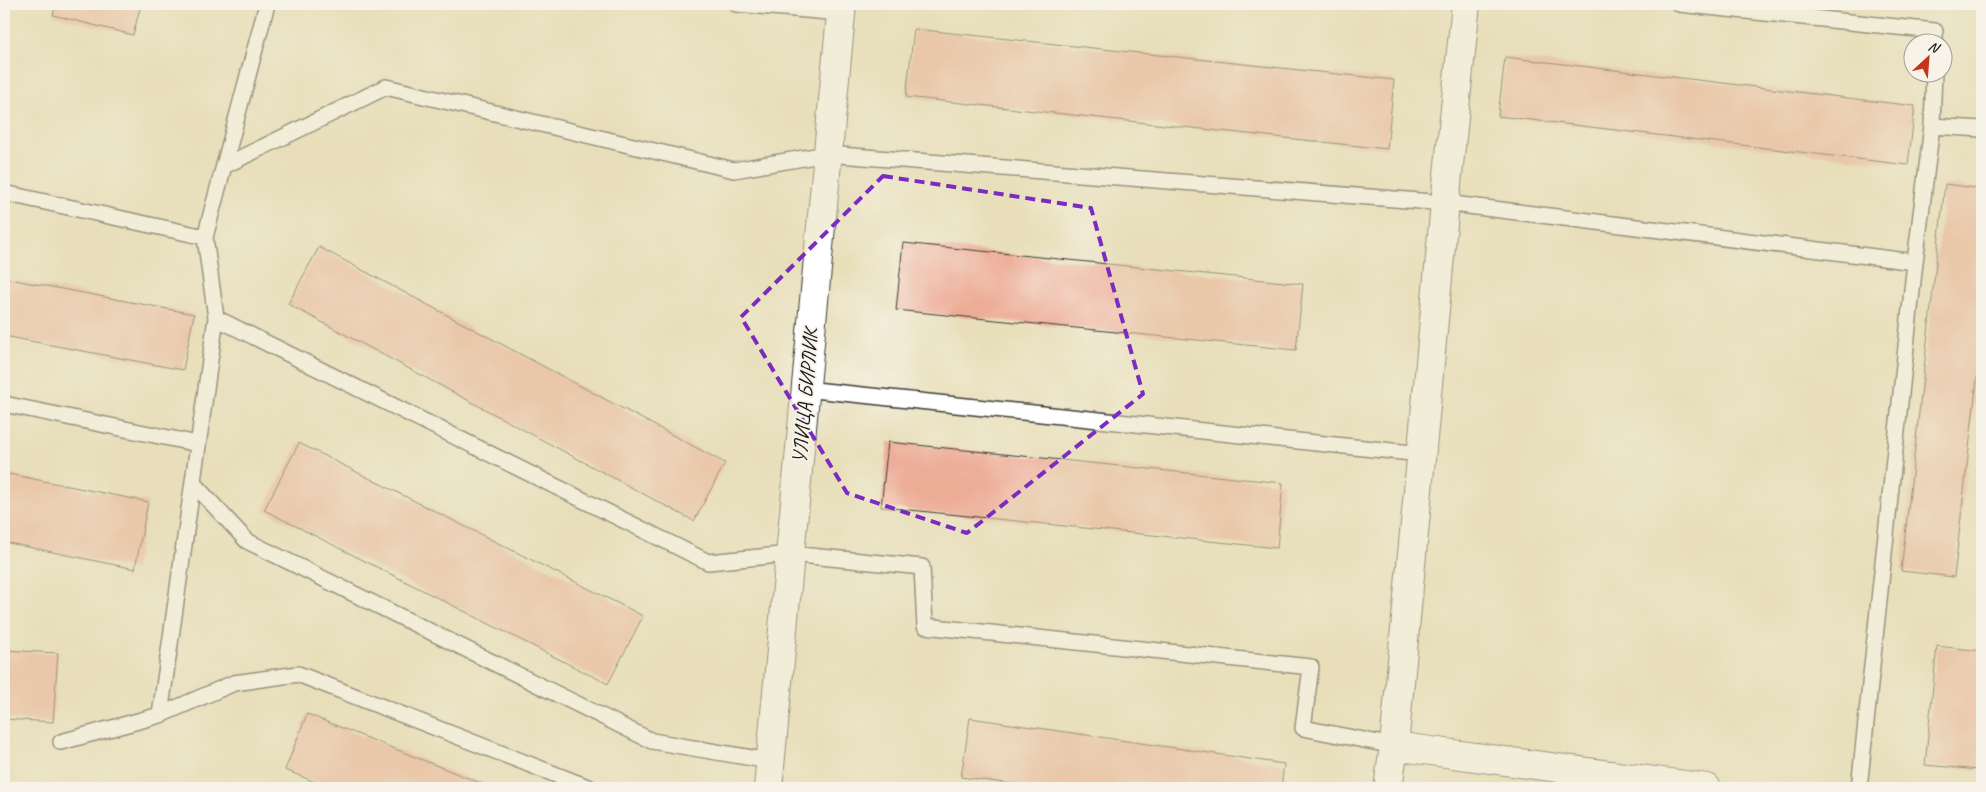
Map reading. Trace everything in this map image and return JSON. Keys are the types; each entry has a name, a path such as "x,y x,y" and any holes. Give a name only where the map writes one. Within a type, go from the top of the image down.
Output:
{"street":[{"path":"1388,788 1394,746 1445,203 1466,4"},
{"name":"УЛИЦА БИРЛИК","path":"768,788 841,9"},
{"path":"1394,746 1707,788"}],"lane":[{"path":"160,715 216,318 205,237 267,4"},
{"path":"736,4 841,9"},
{"path":"1679,4 1935,32"},
{"path":"1859,788 1915,262 1932,126 1934,82"},
{"path":"224,166 386,87 734,170 827,154 1445,203 1915,262"},
{"path":"1932,126 1982,129"},
{"path":"4,193 205,237"},
{"path":"216,318 708,562 790,554 922,567 925,626 1312,667 1303,728 1394,746"},
{"path":"805,389 1421,454"},
{"path":"4,404 198,444"},
{"path":"193,483 247,541 652,742 770,761"},
{"path":"61,742 160,715 234,683 298,674 590,788"}],"highlighted area":[{"path":"883,176 1091,208 1143,394 967,533 847,493 741,317"}],"building":[{"path":"56,4 141,4 133,35 53,15"},
{"path":"914,29 1394,80 1387,149 906,97"},
{"path":"1505,57 1915,106 1908,165 1498,116"},
{"path":"1945,184 1982,189 1982,336 1954,577 1901,571"},
{"path":"903,243 1303,284 1296,350 896,310"},
{"path":"319,247 725,463 694,521 288,304"},
{"path":"4,278 194,314 183,370 4,336"},
{"path":"888,442 1283,483 1277,548 881,507"},
{"path":"299,443 643,616 608,684 264,510"},
{"path":"4,473 148,502 135,569 4,542"},
{"path":"1937,646 1982,651 1982,732 1979,770 1925,765"},
{"path":"4,650 58,653 53,722 4,719"},
{"path":"307,714 493,788 330,788 285,770"},
{"path":"970,718 1284,764 1281,788 1040,788 961,777"}]}
